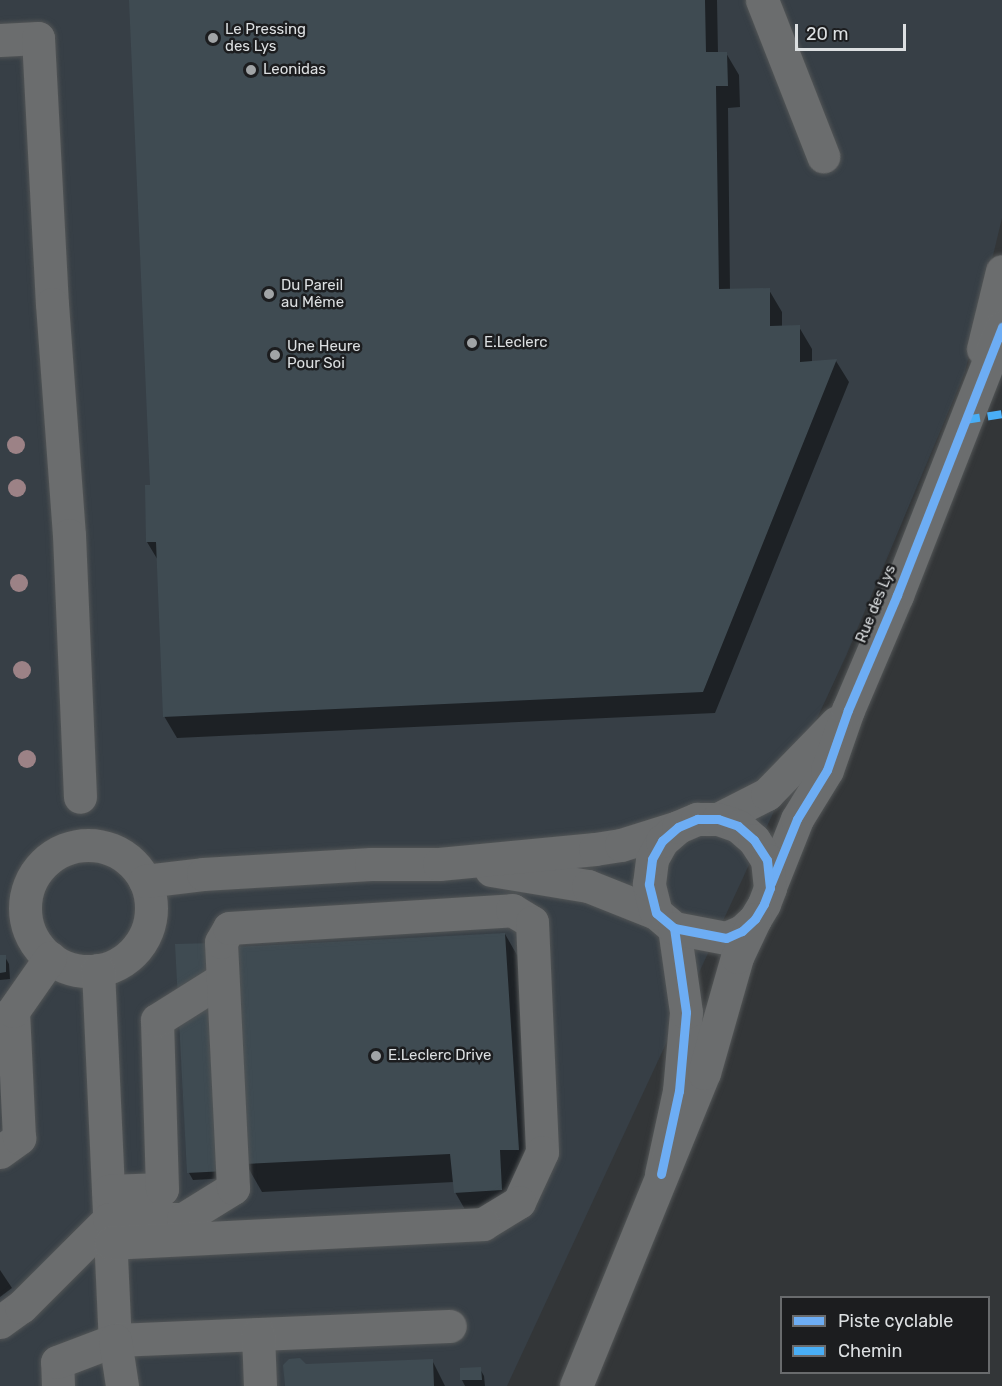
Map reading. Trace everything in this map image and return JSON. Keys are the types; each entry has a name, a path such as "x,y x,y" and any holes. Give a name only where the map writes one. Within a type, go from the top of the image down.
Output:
{"street":[{"path":"762,0 823,156"},
{"path":"0,40 38,38 52,304 69,536 80,797"},
{"path":"965,420 1002,271"},
{"name":"Rue des Lys","path":"770,888 797,819 827,770 848,710 1002,327"},
{"name":"Rue des Lys","path":"718,819 767,794 814,749 848,710"},
{"path":"145,881 371,864 439,864 595,849 621,845 697,819 718,819 738,826 754,840 768,860 770,888 737,957 704,1073 576,1386"},
{"path":"661,1174 678,1091 686,1012 665,920 649,884 652,860 662,842 678,827"},
{"path":"89,844 109,848 126,857 140,871 145,881 152,906 150,923 143,940 125,959 98,970 79,970 60,965 50,958 32,936 14,904 49,857 68,848 89,844"},
{"path":"439,864 524,874 588,886 665,920 726,938 742,931 755,919"},
{"path":"512,910 532,922 543,1152 519,1202 483,1224 109,1218 183,1219 233,1188 221,942 229,928 512,910"},
{"path":"0,1152 19,1138 13,1011 50,958"},
{"path":"98,970 115,1340 122,1386"},
{"path":"0,1322 21,1307 109,1218 162,1189 157,1020 222,979"},
{"path":"58,1386 57,1362 115,1340 450,1326"},
{"path":"258,1334 260,1386"}],"shaded area":[{"path":"0,0 1002,0 1002,218 965,372 846,656 507,1386 0,1386"}],"building":[{"name":"E.Leclerc","path":"129,0 705,0 706,52 727,52 728,86 716,86 719,289 770,288 770,326 800,325 800,362 837,359 703,692 163,717 156,542 146,542 145,485 150,485"},
{"name":"E.Leclerc Drive","path":"505,933 519,1150 500,1150 502,1190 454,1193 450,1154 244,1164 226,1171 187,1173 175,944 214,943 233,947"},
{"path":"0,955 6,955 6,972 0,973"},
{"path":"300,1358 306,1364 433,1359 434,1386 285,1386 283,1365 289,1359"},
{"path":"481,1367 482,1380 460,1380 460,1368"}],"marked path":[{"path":"965,420 1002,414"}],"cycle path":[{"path":"771,883 797,819 827,770 848,710 897,595 1002,327"},
{"path":"661,1174 679,1091 686,1012 674,928 656,913 649,884 652,859 662,841 678,827 697,819 718,819 738,826 754,840 767,860 770,888 755,919 742,931 726,938 674,928"}],"place":[{"name":"Le Pressing des Lys","path":"213,38"},
{"name":"Leonidas","path":"251,70"},
{"name":"Du Pareil au Même","path":"269,294"},
{"name":"E.Leclerc","path":"472,343"},
{"name":"Une Heure Pour Soi","path":"275,355"},
{"name":"E.Leclerc Drive","path":"376,1056"}]}
